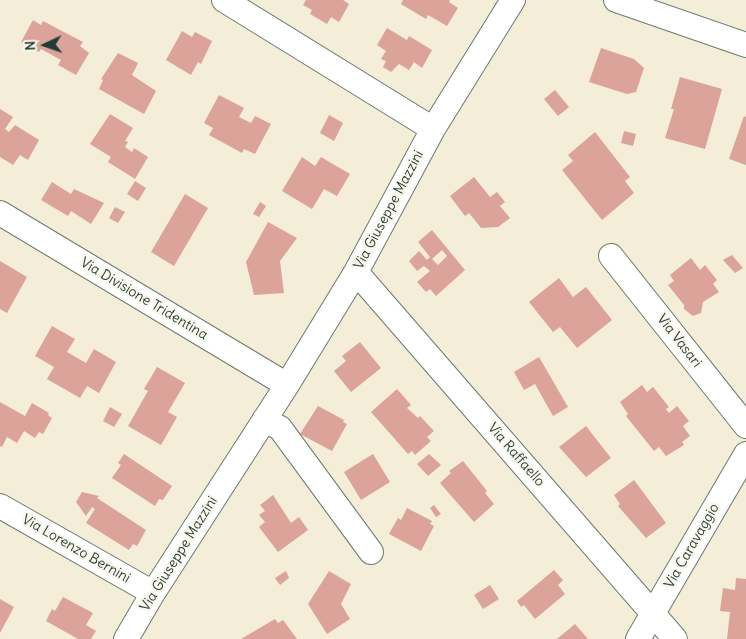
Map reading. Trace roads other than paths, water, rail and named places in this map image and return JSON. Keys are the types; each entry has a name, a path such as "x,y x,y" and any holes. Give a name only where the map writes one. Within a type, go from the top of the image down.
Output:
{"street":[{"path":"224,0 433,129"},
{"name":"Via Giuseppe Mazzini","path":"126,639 153,593 287,384 356,272 433,129 513,0"},
{"path":"616,0 746,45"},
{"name":"Via Divisione Tridentina","path":"0,213 287,384"},
{"name":"Via Vasari","path":"612,256 746,426"},
{"name":"Via Raffaello","path":"356,272 675,639"},
{"path":"264,420 280,428 372,552"},
{"name":"Via Caravaggio","path":"638,639 746,454"},
{"name":"Via Lorenzo Bernini","path":"0,506 153,593"}]}
